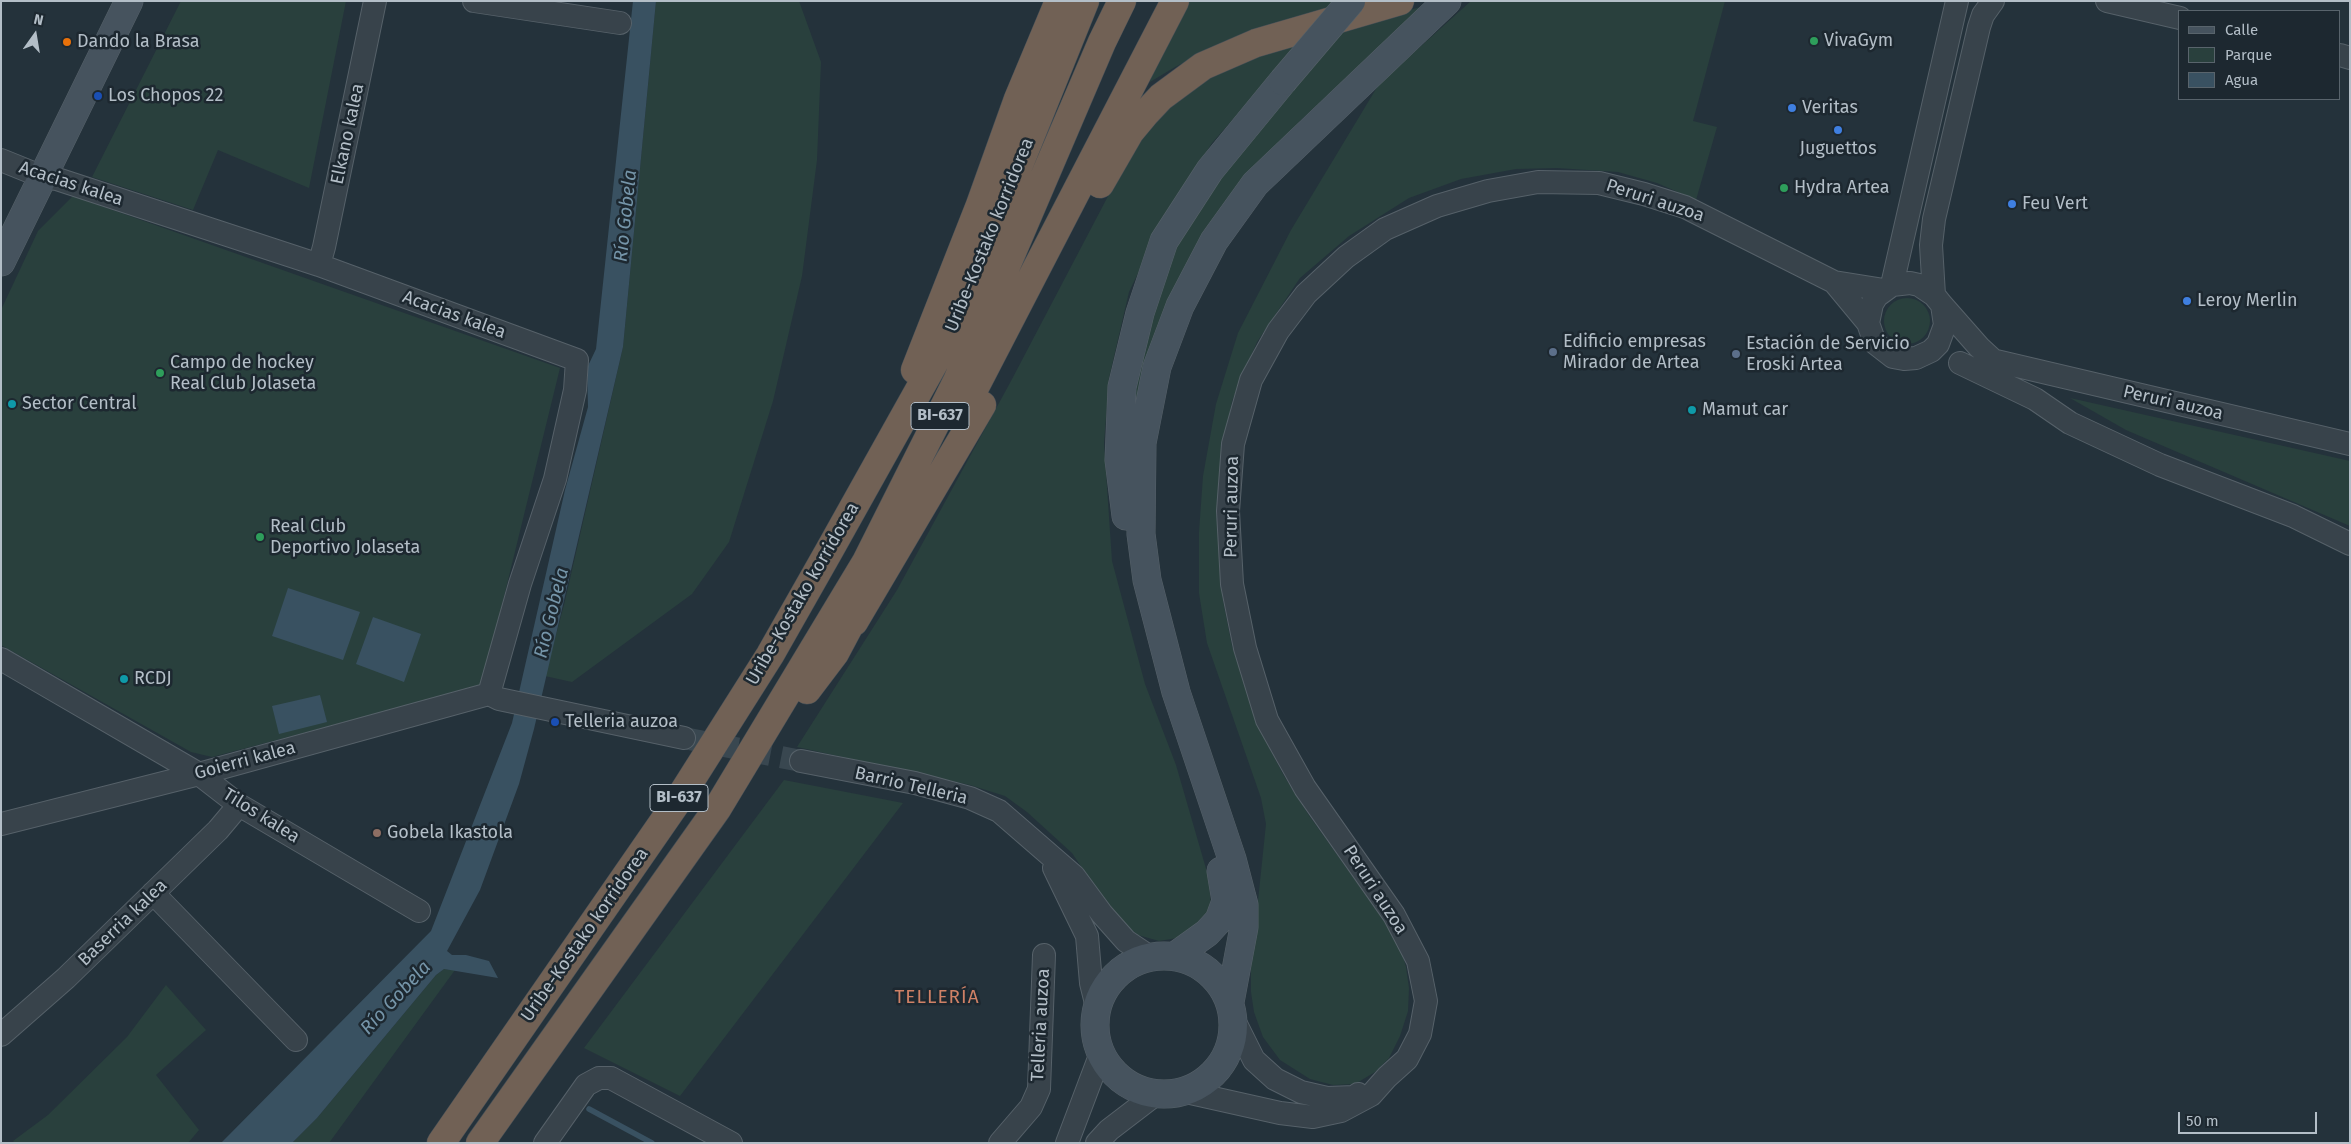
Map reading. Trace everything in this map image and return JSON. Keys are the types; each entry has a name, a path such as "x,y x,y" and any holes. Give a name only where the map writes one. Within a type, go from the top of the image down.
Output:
{"highway":[{"path":"1018,99 1044,1"},
{"path":"891,438 930,327 980,205 1018,99 1059,1"},
{"name":"Uribe-Kostako korridorea","path":"441,1143 677,802 770,655 952,331 1085,1"},
{"name":"Uribe-Kostako korridorea","path":"480,1143 717,809 866,562 958,381 1102,42 1122,1"},
{"path":"835,653 1175,1"},
{"path":"717,809 835,653 989,394 1116,154 1140,120 1161,97 1181,80 1203,66 1231,53 1256,43 1400,1"}],"street":[{"path":"1,262 129,1"},
{"name":"Elkano kalea","path":"319,265 375,1"},
{"path":"474,1 620,23"},
{"path":"1351,1 1210,170 1164,241 1140,313 1122,387 1119,460 1130,551 1165,694 1218,853 1226,901 1219,920 1207,933 1163,957 1132,963 1117,974 1105,989 1097,1007 1095,1030 1101,1053 1110,1069 1123,1081 1138,1090 1156,1094 1171,1095 1186,1092 1206,1081 1222,1064 1232,1043 1232,1011 1244,927 1244,905 1232,859 1176,692 1147,580 1141,534 1142,443 1157,367 1180,306 1214,242 1255,184 1447,1"},
{"path":"1958,1 1888,287 1872,304 1868,323 1873,339 1883,351 1893,357 1904,359 1922,356 1938,344 1945,325 1938,300 1931,245 1934,219 1978,27 1983,14 1993,1"},
{"path":"2107,1 2178,18"},
{"name":"Acacias kalea","path":"1,160 43,177 58,179 319,265 577,360 574,390 555,479 520,584 494,696"},
{"name":"Peruri auzoa","path":"1387,1077 1407,1059 1420,1034 1426,1001 1418,961 1394,914 1305,788 1267,720 1245,648 1232,584 1228,511 1233,444 1251,380 1278,331 1306,294 1346,257 1385,229 1437,206 1488,191 1538,182 1599,183 1685,207 1834,282 1888,287"},
{"name":"Peruri auzoa","path":"1834,282 1868,323"},
{"path":"1888,287 1910,283 1919,285 1938,300"},
{"name":"Peruri auzoa","path":"1938,300 1979,347 2035,399"},
{"name":"Peruri auzoa","path":"1922,356 1983,368 1990,366 1996,361"},
{"name":"Peruri auzoa","path":"1996,361 2350,444"},
{"name":"Peruri auzoa","path":"1960,363 2035,399 2070,423 2151,460 2292,516 2350,544"},
{"name":"Tilos kalea","path":"1,659 199,774 239,805 419,911"},
{"path":"494,696 684,738"},
{"name":"Goierri kalea","path":"1,824 494,696"},
{"name":"Barrio Telleria","path":"801,761 915,783 970,798 999,811 1074,876 1102,914 1126,941 1163,957"},
{"name":"Baserria kalea","path":"1,1035 66,978 218,830 239,805"},
{"path":"1038,844 1061,879 1087,936 1091,983 1097,1007"},
{"path":"153,893 296,1040"},
{"name":"Telleria auzoa","path":"1000,1143 1031,1106 1039,1089 1044,955"},
{"path":"1163,957 1193,962 1209,972 1222,985 1254,1060 1275,1079 1301,1092 1327,1098 1354,1097 1387,1077"},
{"path":"1067,1143 1101,1053"},
{"path":"1186,1092 1280,1113 1313,1117 1341,1111 1371,1095 1387,1077"},
{"path":"545,1143 586,1085 599,1078 611,1078 731,1143"},
{"path":"1097,1143 1109,1130 1156,1094"}],"green space":[{"path":"181,1 346,1 309,188 218,150 193,210 92,177"},
{"path":"656,1 799,1 821,62 817,160 802,276 773,401 729,542 692,594 572,682 545,676 564,605 623,347"},
{"path":"1190,1 1333,1 1329,8 1219,45 1150,82 1152,74"},
{"path":"1471,1 1725,1 1693,121 1717,127 1696,200 1657,183 1618,172 1557,168 1516,169 1461,179 1409,198 1349,236 1300,278 1257,342 1232,401 1222,457 1219,535 1223,601 1232,646 1262,734 1284,776 1308,814 1390,929 1401,949 1406,967 1409,988 1408,1011 1400,1036 1389,1058 1375,1072 1355,1084 1333,1085 1310,1079 1280,1060 1263,1037 1254,1012 1251,992 1251,968 1266,824 1261,798 1207,643 1199,593 1199,532 1203,476 1216,404 1238,333 1291,230 1379,84"},
{"path":"1424,6 1301,120 1241,187 1131,449 1130,383 1170,247 1224,165 1344,28"},
{"path":"1303,40 1212,143 1168,210 1129,292 1109,378 1104,443 1112,561 1145,684 1176,765 1209,879 1211,907 1200,923 1183,937 1159,941 1138,935 1129,928 1101,896 1072,853 1027,812 1005,796 970,785 797,747 897,590 1011,381 1127,160 1163,111 1195,81 1242,60"},
{"name":"Real Club Deportivo Jolaseta","path":"73,196 560,368 482,686 212,757 191,752 1,645 1,310 38,231"},
{"path":"1907,298 1920,302 1926,308 1930,321 1926,334 1920,340 1907,344 1894,340 1888,334 1884,321 1888,308 1894,302"},
{"path":"2070,398 2350,461 2350,526 2126,430"},
{"path":"784,780 903,803 680,1096 584,1048"},
{"path":"444,969 455,970 329,1143 292,1143 317,1118 436,975"},
{"path":"166,985 206,1030 156,1075 199,1130 188,1143 15,1143 13,1141 48,1115 127,1037"}],"water":[{"name":"Río Gobela","path":"633,1 656,1 623,347 534,729 519,784 480,890 447,951 452,955 466,955 489,961 498,978 444,969 436,975 317,1118 292,1143 221,1143 431,931 512,723 565,490 588,407 587,368 596,349"},
{"path":"288,588 360,612 343,660 272,636"},
{"path":"373,617 421,634 404,682 356,664"},
{"path":"320,695 327,722 279,734 272,706"}],"waterway":[{"path":"589,1109 652,1143"}],"tunnel":[{"path":"684,738 801,761"}],"place":[{"name":"VivaGym","path":"1814,41"},
{"name":"Dando la Brasa","path":"67,42"},
{"name":"Los Chopos 22","path":"98,96"},
{"name":"Veritas","path":"1792,108"},
{"name":"Juguettos","path":"1838,130"},
{"name":"Hydra Artea","path":"1784,188"},
{"name":"Feu Vert","path":"2012,204"},
{"name":"Leroy Merlin","path":"2187,301"},
{"name":"Edificio empresas Mirador de Artea","path":"1553,352"},
{"name":"Estación de Servicio Eroski Artea","path":"1736,354"},
{"name":"Campo de hockey Real Club Jolaseta","path":"160,373"},
{"name":"Sector Central","path":"12,404"},
{"name":"Mamut car","path":"1692,410"},
{"name":"Real Club Deportivo Jolaseta","path":"260,537"},
{"name":"RCDJ","path":"124,679"},
{"name":"Telleria auzoa","path":"555,722"},
{"name":"Gobela Ikastola","path":"377,833"}],"district":[{"name":"TELLERÍA","path":"937,998"}]}
